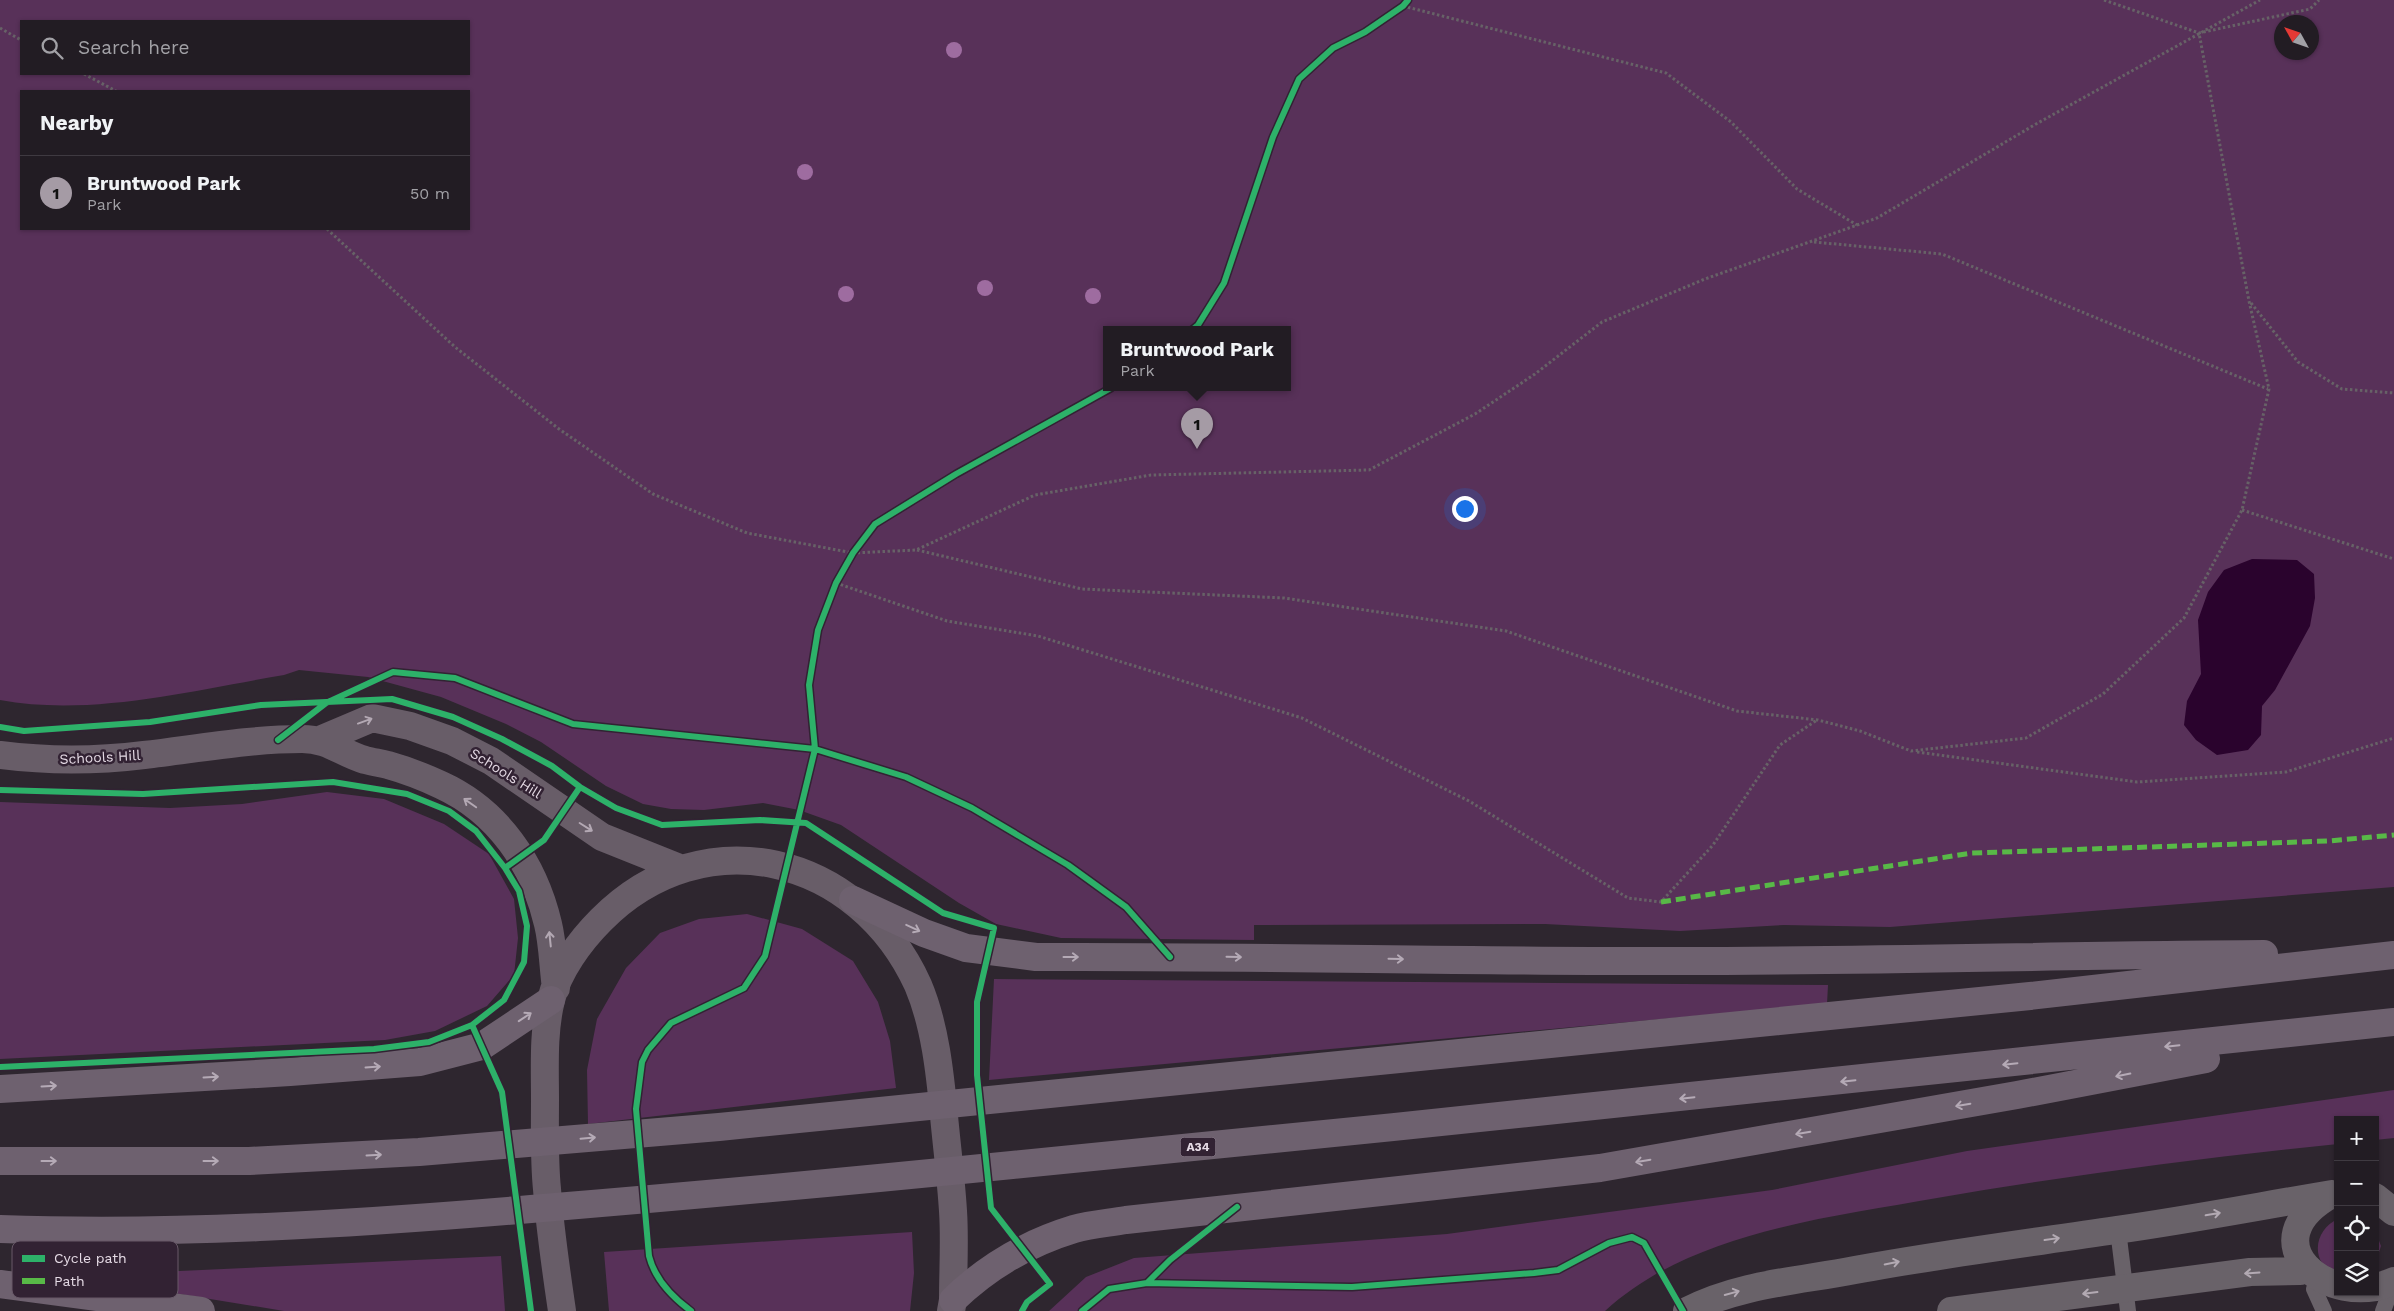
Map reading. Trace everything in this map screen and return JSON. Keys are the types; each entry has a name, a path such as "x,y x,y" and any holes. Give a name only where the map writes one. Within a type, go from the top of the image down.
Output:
{"highway":[{"path":"853,900 924,933 966,948 1036,957 1665,962 1846,961 2080,955 2394,955"},
{"path":"0,1161 249,1161 419,1152 719,1127 2030,996 2394,955"},
{"path":"0,1089 290,1072 420,1062 482,1046 553,994"},
{"path":"952,1305 976,1278 1000,1262 1040,1241 1075,1228 1126,1220 1600,1168 2026,1093 2394,1022"},
{"name":"A34","path":"0,1229 77,1232 234,1230 414,1219 707,1195 1599,1107 2394,1022"},
{"path":"105,1298 202,1311"}],"main road":[{"name":"Schools Hill","path":"320,740 372,718 410,726 452,742 491,761 602,837 682,869"},
{"name":"Schools Hill","path":"0,755 70,760 141,755 232,744 301,739 320,740 365,760 389,765 443,786 489,817 503,831 521,856 539,892 549,925 553,994"},
{"path":"562,1311 546,1186 545,1057 553,994 578,946 616,906 637,889 658,878 682,869 736,860 784,866 811,875 853,900 882,931 902,958 918,985 932,1032 940,1080 953,1213 952,1305"}],"street":[{"path":"2379,1190 2394,1189"},
{"path":"1687,1311 1712,1298 1757,1286 1810,1279 1937,1254 2118,1230 2334,1193"},
{"path":"2313,1290 2295,1253 2296,1234 2303,1217 2316,1203 2334,1194"},
{"path":"2379,1200 2394,1212"},
{"path":"1955,1311 2126,1300 2250,1272 2347,1302 2365,1300 2382,1293 2394,1282"}],"lane":[{"path":"2118,1230 2126,1300"},
{"path":"2383,1311 2394,1282"}],"path":[{"path":"1395,11 1408,0"},
{"path":"2104,0 2200,34 2310,9 2319,0"},
{"path":"916,550 1035,495 1150,475 1369,470 1475,414 1535,374 1602,322 1705,279 1877,218 2036,124 2260,0"},
{"path":"1403,6 1666,73 1731,122 1797,189 1858,226"},
{"path":"0,28 20,39"},
{"path":"1912,751 2026,738 2103,694 2184,618 2242,510 2268,389 2249,301 2200,34"},
{"path":"86,75 114,90"},
{"path":"328,230 454,347 559,429 653,494 747,533 853,553 916,550 1082,589 1284,598 1506,631 1736,711 1818,720 1860,731 1912,751 2137,782 2286,772 2394,738"},
{"path":"1813,242 1942,254 2268,389"},
{"path":"2249,301 2298,362 2342,389 2394,393"},
{"path":"2242,510 2394,559"},
{"path":"849,561 858,546"},
{"path":"832,593 840,576"},
{"path":"836,583 947,620 1038,636 1302,718 1469,801 1628,898 1661,902 1713,845 1780,745 1818,720"}],"shaded area":[{"path":"0,0 2394,0 2394,887 1890,927 1784,925 1680,931 1545,924 1254,925 1254,940 1061,938 996,924 959,903 841,825 799,810 763,803 704,810 671,809 643,804 606,786 541,742 506,724 441,697 368,677 299,670 284,675 142,700 70,705 0,700"},
{"path":"2252,559 2297,560 2314,574 2315,598 2310,626 2275,690 2262,706 2261,735 2248,750 2217,755 2196,740 2184,725 2187,701 2201,674 2198,620 2208,592 2224,570"},
{"path":"327,792 384,799 444,824 489,854 514,899 518,938 514,975 487,1006 435,1031 385,1040 0,1059 0,802 170,808 242,804"},
{"path":"747,914 802,929 853,961 878,1002 890,1041 896,1088 588,1124 587,1070 597,1019 626,968 660,933 699,919"},
{"path":"994,979 1828,985 1827,1004 989,1080"},
{"path":"2394,1090 2394,1138 2379,1140 2379,1116 2334,1116 2334,1144 2087,1174 1937,1198 1806,1222 1762,1232 1719,1246 1678,1263 1639,1284 1605,1311 1049,1311 1086,1277 1134,1258 1447,1234 1772,1190 1967,1151"},
{"path":"2334,1221 2334,1273 2322,1263 2318,1250 2318,1244 2323,1232"},
{"path":"912,1232 914,1273 910,1311 609,1311 604,1252"},
{"path":"501,1256 505,1311 284,1311 178,1294 178,1271"}],"marked path":[{"path":"1661,902 1972,853 2328,841 2394,835"}],"cycle path":[{"path":"1197,326 1224,283 1273,137 1299,79 1333,48 1365,32 1403,6 1408,0"},
{"path":"691,1311 665,1287 655,1273 649,1256 636,1109 642,1062 648,1050 671,1023 744,988 765,956 815,749 809,685 818,630 836,583 853,553 875,524 956,474 1106,391"},
{"path":"278,740 326,703 393,672 455,678 573,724 815,749 906,777 972,808 1068,865 1126,907 1170,957"},
{"path":"0,727 24,731 150,722 261,705 392,699 453,717 502,739 552,766 580,787 616,808 662,825 760,820 806,823 943,913 994,928 977,1002 977,1075 991,1208 1050,1284 1027,1302 1022,1311"},
{"path":"0,790 143,794 333,782 407,794 449,811 476,831 505,868 519,891 527,926 524,962 504,1000 472,1025 429,1042 374,1049 0,1067"},
{"path":"505,868 544,840 580,787"},
{"path":"472,1025 502,1092 531,1311"},
{"path":"1147,1283 1170,1260 1237,1207"},
{"path":"1082,1311 1109,1289 1147,1283 1352,1287 1558,1270 1609,1243 1632,1237 1644,1243 1683,1311"}],"place":[{"name":"Bruntwood Park","path":"1197,449"}]}
